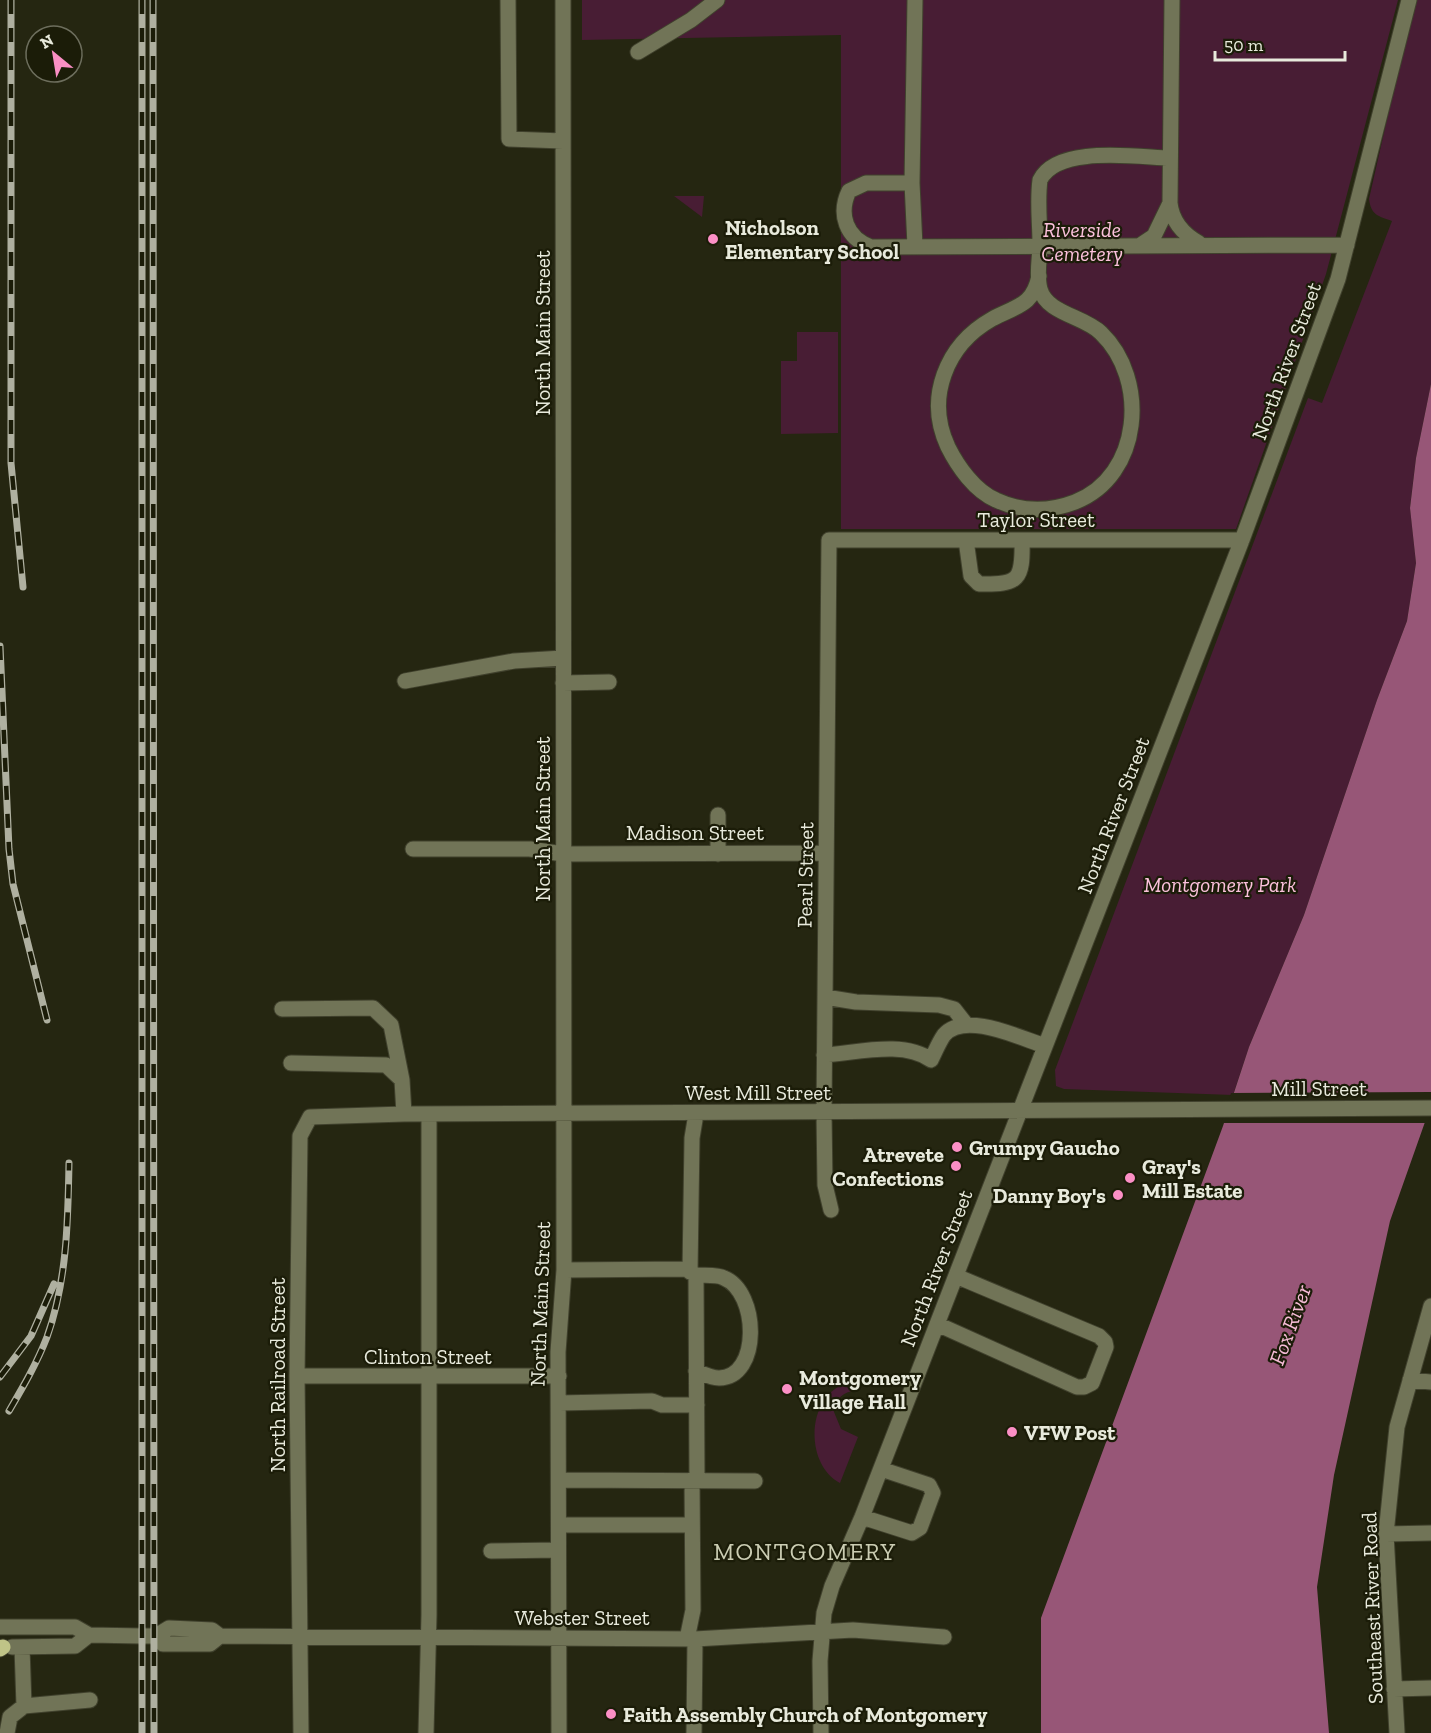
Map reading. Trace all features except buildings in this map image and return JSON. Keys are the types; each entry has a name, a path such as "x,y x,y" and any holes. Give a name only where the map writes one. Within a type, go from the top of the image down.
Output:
{"street":[{"path":"508,0 509,139 563,141"},
{"name":"North Main Street","path":"559,1733 559,1376 564,1270 563,0"},
{"path":"638,52 691,20 717,0"},
{"path":"915,0 912,183 915,246"},
{"path":"1172,0 1170,203 1175,222 1190,238 1200,243"},
{"name":"North River Street","path":"821,1733 821,1633 832,1586 881,1469 1242,540 1338,279 1408,0"},
{"path":"1039,276 1033,295 1012,311 993,319 977,330 954,352 942,376 939,404 946,441 954,458 982,491 1007,504 1042,510 1080,500 1109,477 1128,443 1134,410 1127,375 1110,343 1089,324 1052,307 1040,290 1039,190 1044,172 1050,166 1079,157 1170,158"},
{"path":"912,183 866,183 849,191 842,211 848,228 863,244 871,247 1200,243 1347,244"},
{"path":"1142,244 1154,236 1170,203"},
{"name":"Taylor Street","path":"829,540 1242,540"},
{"name":"Pearl Street","path":"829,540 824,1113 825,1185 831,1210"},
{"path":"966,540 971,576 979,584 1005,584 1017,579 1023,567 1022,540"},
{"path":"405,681 514,661 563,658"},
{"path":"563,683 609,682"},
{"path":"718,815 718,854"},
{"name":"Madison Street","path":"413,849 530,849 563,854 826,853"},
{"path":"825,998 856,1002 939,1005 954,1009 965,1023 999,1030 1045,1046"},
{"path":"282,1009 373,1008 392,1024 402,1080 404,1114"},
{"path":"824,1054 903,1049 921,1053 931,1060 945,1034 965,1023"},
{"path":"291,1063 386,1065 402,1080"},
{"name":"Mill Street","path":"1207,1109 1431,1108"},
{"name":"West Mill Street","path":"310,1117 404,1114 1020,1112 1207,1109"},
{"path":"426,1733 429,1637 429,1114"},
{"path":"693,1733 692,1525 697,1405 692,1138 696,1114"},
{"name":"North Railroad Street","path":"301,1733 297,1376 300,1136 310,1117"},
{"path":"564,1270 693,1273 724,1277 738,1288 749,1308 749,1350 740,1368 730,1376 718,1378 696,1371"},
{"path":"937,1324 1077,1387 1084,1387 1092,1383 1106,1347 1099,1336 956,1276"},
{"name":"Southeast River Road","path":"1396,1733 1386,1534 1397,1427 1431,1307"},
{"name":"Clinton Street","path":"297,1376 559,1376"},
{"path":"1410,1380 1431,1382"},
{"path":"559,1403 652,1401 662,1405 697,1405"},
{"path":"862,1517 912,1533 920,1528 933,1493 929,1485 881,1469"},
{"path":"559,1480 755,1480"},
{"path":"559,1526 692,1525"},
{"path":"1386,1534 1431,1533"},
{"path":"491,1551 558,1550"},
{"name":"Webster Street","path":"0,1627 75,1627 89,1635 156,1636 163,1644 210,1644 220,1636 691,1639 852,1630 944,1636"},
{"name":"Webster Street","path":"1,1648 75,1646 89,1635"},
{"path":"22,1647 24,1706"},
{"path":"1394,1689 1431,1688"},
{"path":"8,1733 10,1717 24,1706 90,1700"}],"green space":[{"name":"Riverside Cemetery","path":"582,0 1398,0 1326,274 1236,529 841,529 841,35 582,40"},
{"name":"Montgomery Park","path":"1414,0 1431,0 1431,384 1416,458 1410,507 1416,563 1407,621 1377,700 1304,915 1249,1047 1233,1095 1064,1089 1056,1086 1055,1070 1308,398 1322,403 1392,221 1376,214 1371,208 1369,199"},
{"path":"674,196 704,196 702,217"},
{"path":"797,332 838,332 838,433 781,434 781,361 797,361"},
{"path":"851,1382 861,1384 858,1391 842,1396 834,1412 841,1429 858,1437 840,1483 828,1474 820,1460 815,1445 815,1429 818,1413 825,1399 836,1388"}],"water":[{"name":"Fox River","path":"1431,384 1431,1105 1390,1221 1334,1475 1317,1587 1329,1733 1041,1733 1041,1618 1223,1126 1249,1047 1304,915 1377,700 1407,621 1416,563 1410,508 1416,458"}],"pier":[{"path":"1431,1092 1431,1114 1428,1123 1221,1123 1231,1093"}],"railway":[{"path":"11,0 11,463 23,587"},
{"path":"142,0 142,1733"},
{"path":"153,0 154,1733"},
{"path":"0,646 9,849 13,884 47,1020"},
{"path":"9,1411 39,1356 54,1316 65,1251 69,1163"},
{"path":"0,1377 31,1336 54,1284"}],"place":[{"name":"Nicholson Elementary School","path":"713,239"},
{"name":"Grumpy Gaucho","path":"957,1147"},
{"name":"Atrevete Confections","path":"956,1166"},
{"name":"Gray's Mill Estate","path":"1130,1178"},
{"name":"Danny Boy's","path":"1118,1195"},
{"name":"Montgomery Village Hall","path":"787,1389"},
{"name":"VFW Post","path":"1012,1432"},
{"name":"Faith Assembly Church of Montgomery","path":"611,1714"}],"district":[{"name":"MONTGOMERY","path":"805,1551"}]}
